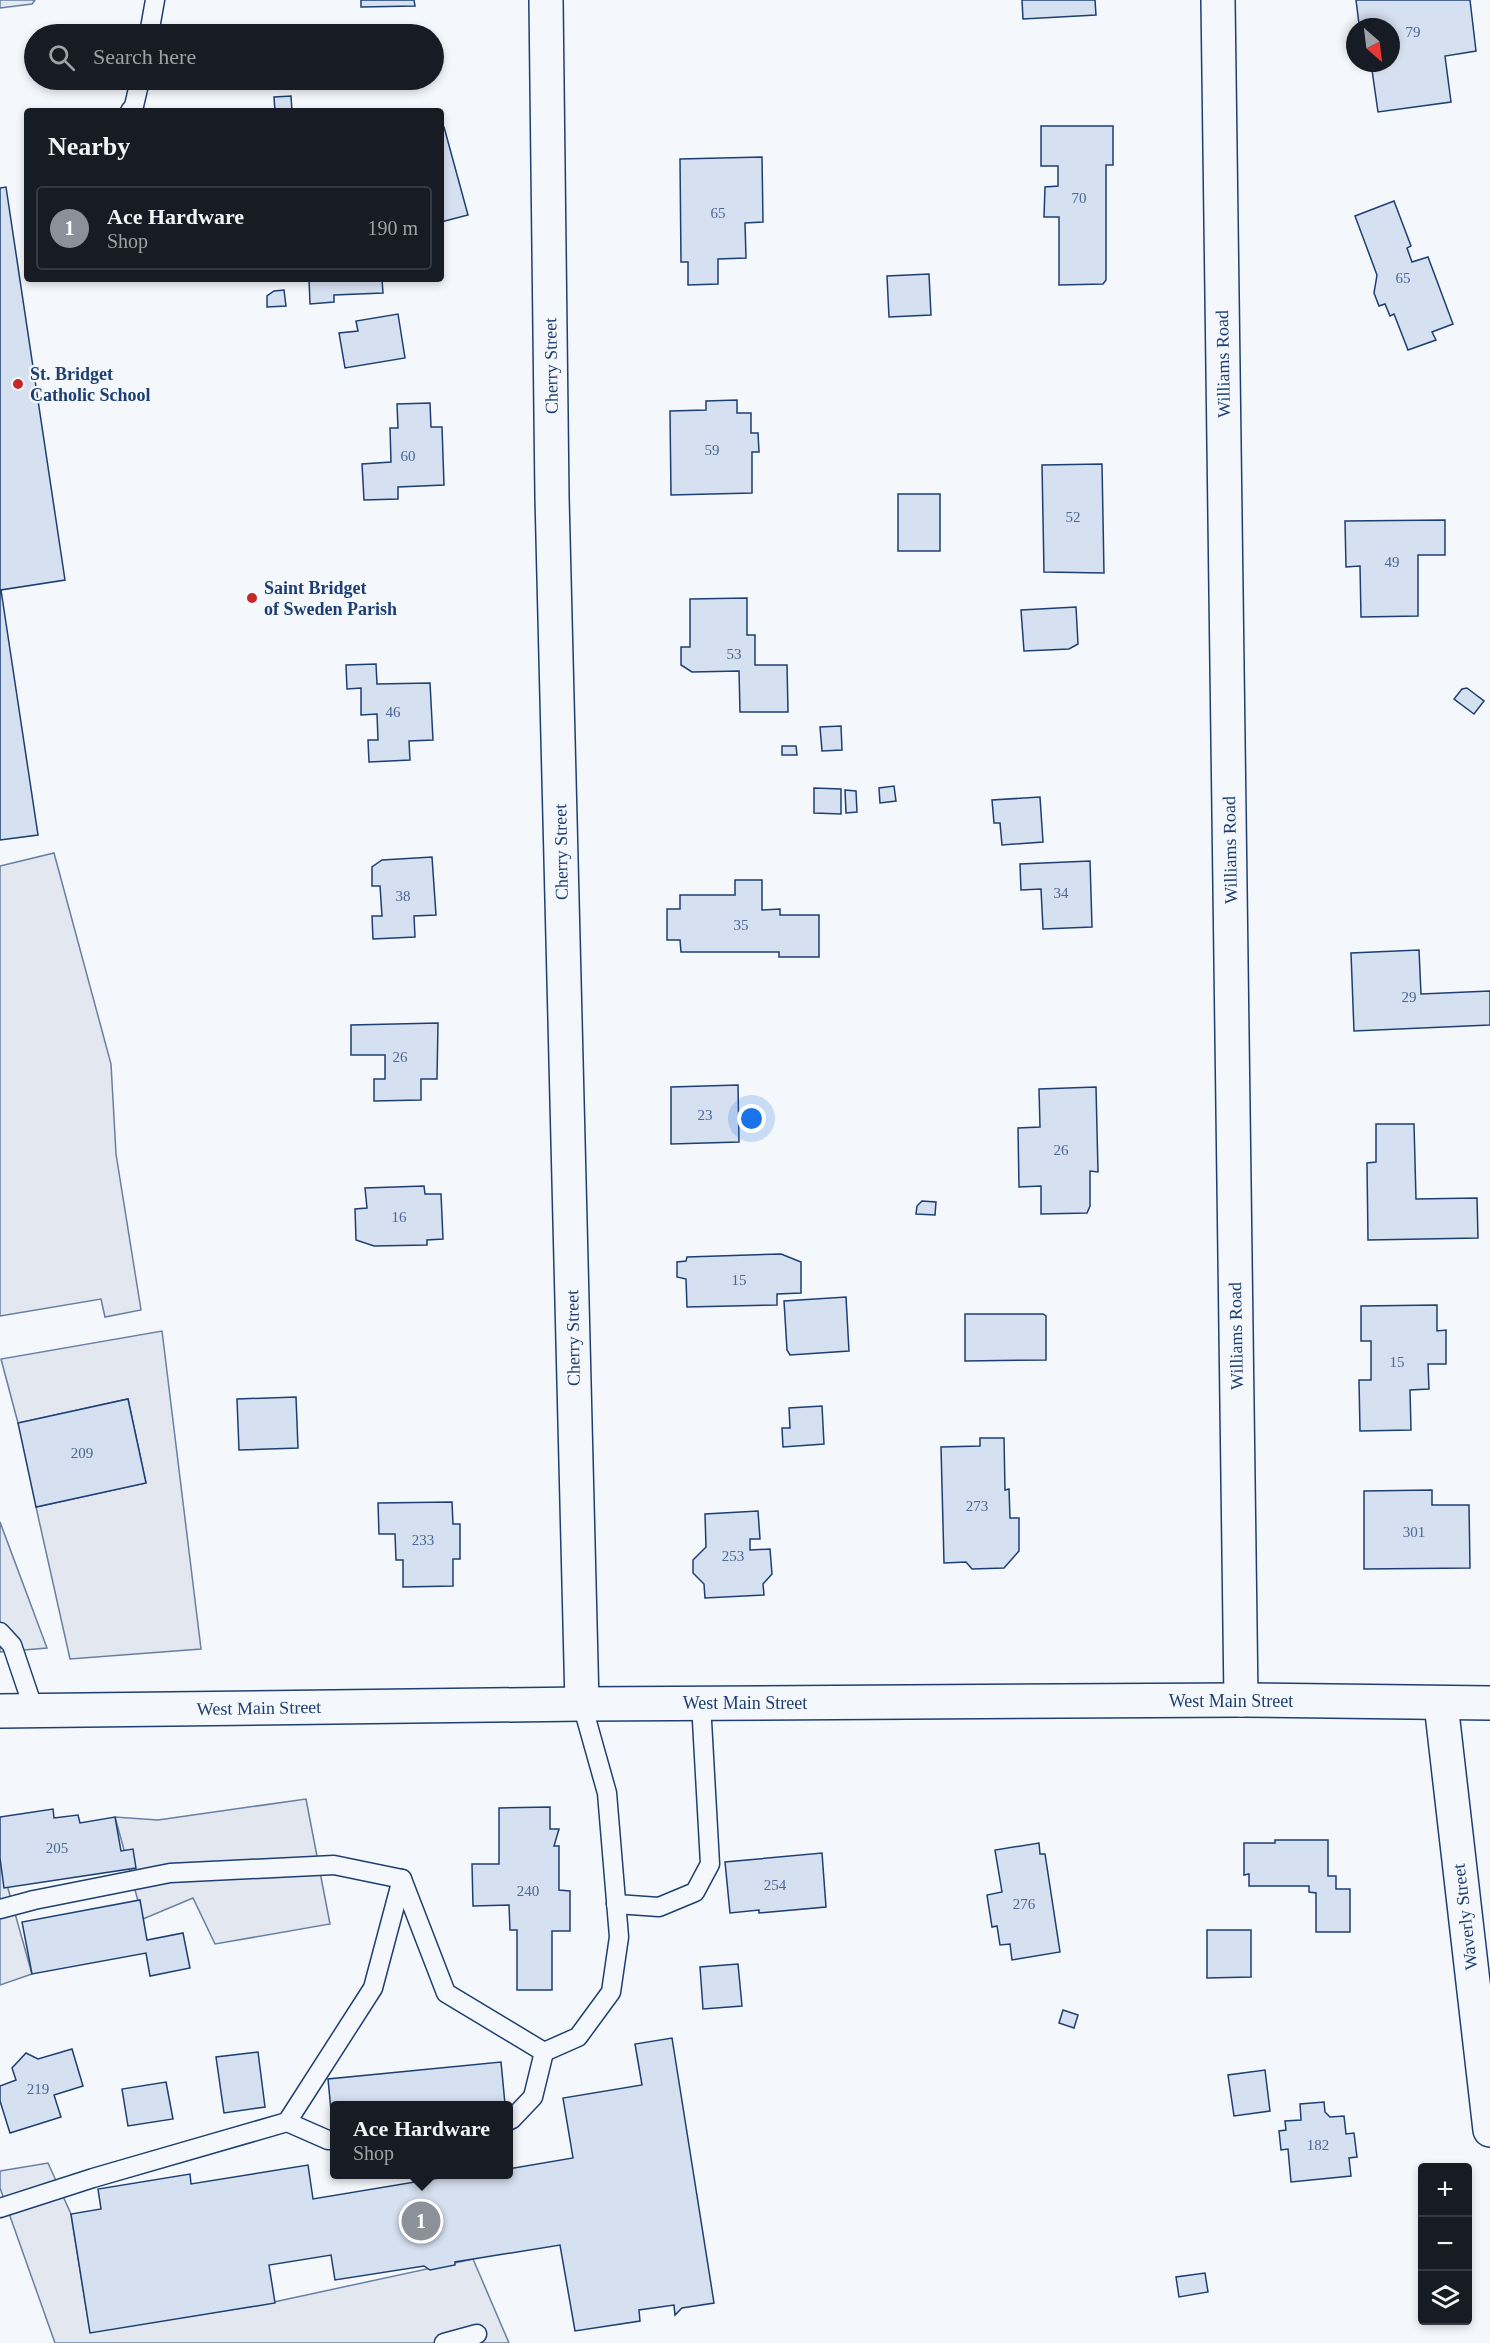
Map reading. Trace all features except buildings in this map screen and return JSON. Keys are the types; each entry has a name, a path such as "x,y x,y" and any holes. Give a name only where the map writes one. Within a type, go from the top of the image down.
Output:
{"street":[{"name":"Cherry Street","path":"546,0 552,497 582,1704"},
{"name":"Williams Road","path":"1218,0 1241,1700"},
{"name":"West Main Street","path":"0,1711 582,1704 1241,1700 1490,1703"},
{"name":"Waverly Street","path":"1441,1704 1490,2130"}],"lane":[{"path":"151,24 155,0"},
{"path":"132,108 138,90"},
{"path":"0,1632 12,1646 34,1710"},
{"path":"616,1904 658,1907 695,1892 710,1864 701,1703"},
{"path":"544,2052 578,2037 611,1992 620,1937 607,1793 582,1704"},
{"path":"0,1909 170,1873 334,1865 402,1879"},
{"path":"402,1879 446,1993 544,2052"},
{"path":"287,2122 373,1988 402,1879"},
{"path":"513,2118 533,2097 544,2052"},
{"path":"0,2208 93,2178 287,2122 330,2140"},
{"path":"444,2343 477,2334"}],"shaded area":[{"path":"0,0 35,0 32,4 0,8"},
{"path":"54,853 111,1064 116,1154 141,1310 105,1317 101,1299 0,1316 0,866"},
{"path":"162,1331 201,1649 70,1659 36,1507 146,1483 128,1399 18,1423 1,1359"},
{"path":"0,1522 47,1648 0,1652"},
{"path":"306,1799 330,1924 215,1944 193,1898 143,1919 115,1817 158,1820"},
{"path":"0,1860 32,1974 0,1985"},
{"path":"48,2163 71,2214 90,2332 260,2305 473,2259 509,2343 55,2343 0,2188 0,2171"}],"place":[{"name":"St. Bridget Catholic School","path":"18,384"},
{"name":"Saint Bridget of Sweden Parish","path":"252,598"},
{"name":"Ace Hardware","path":"421,2221"}]}
